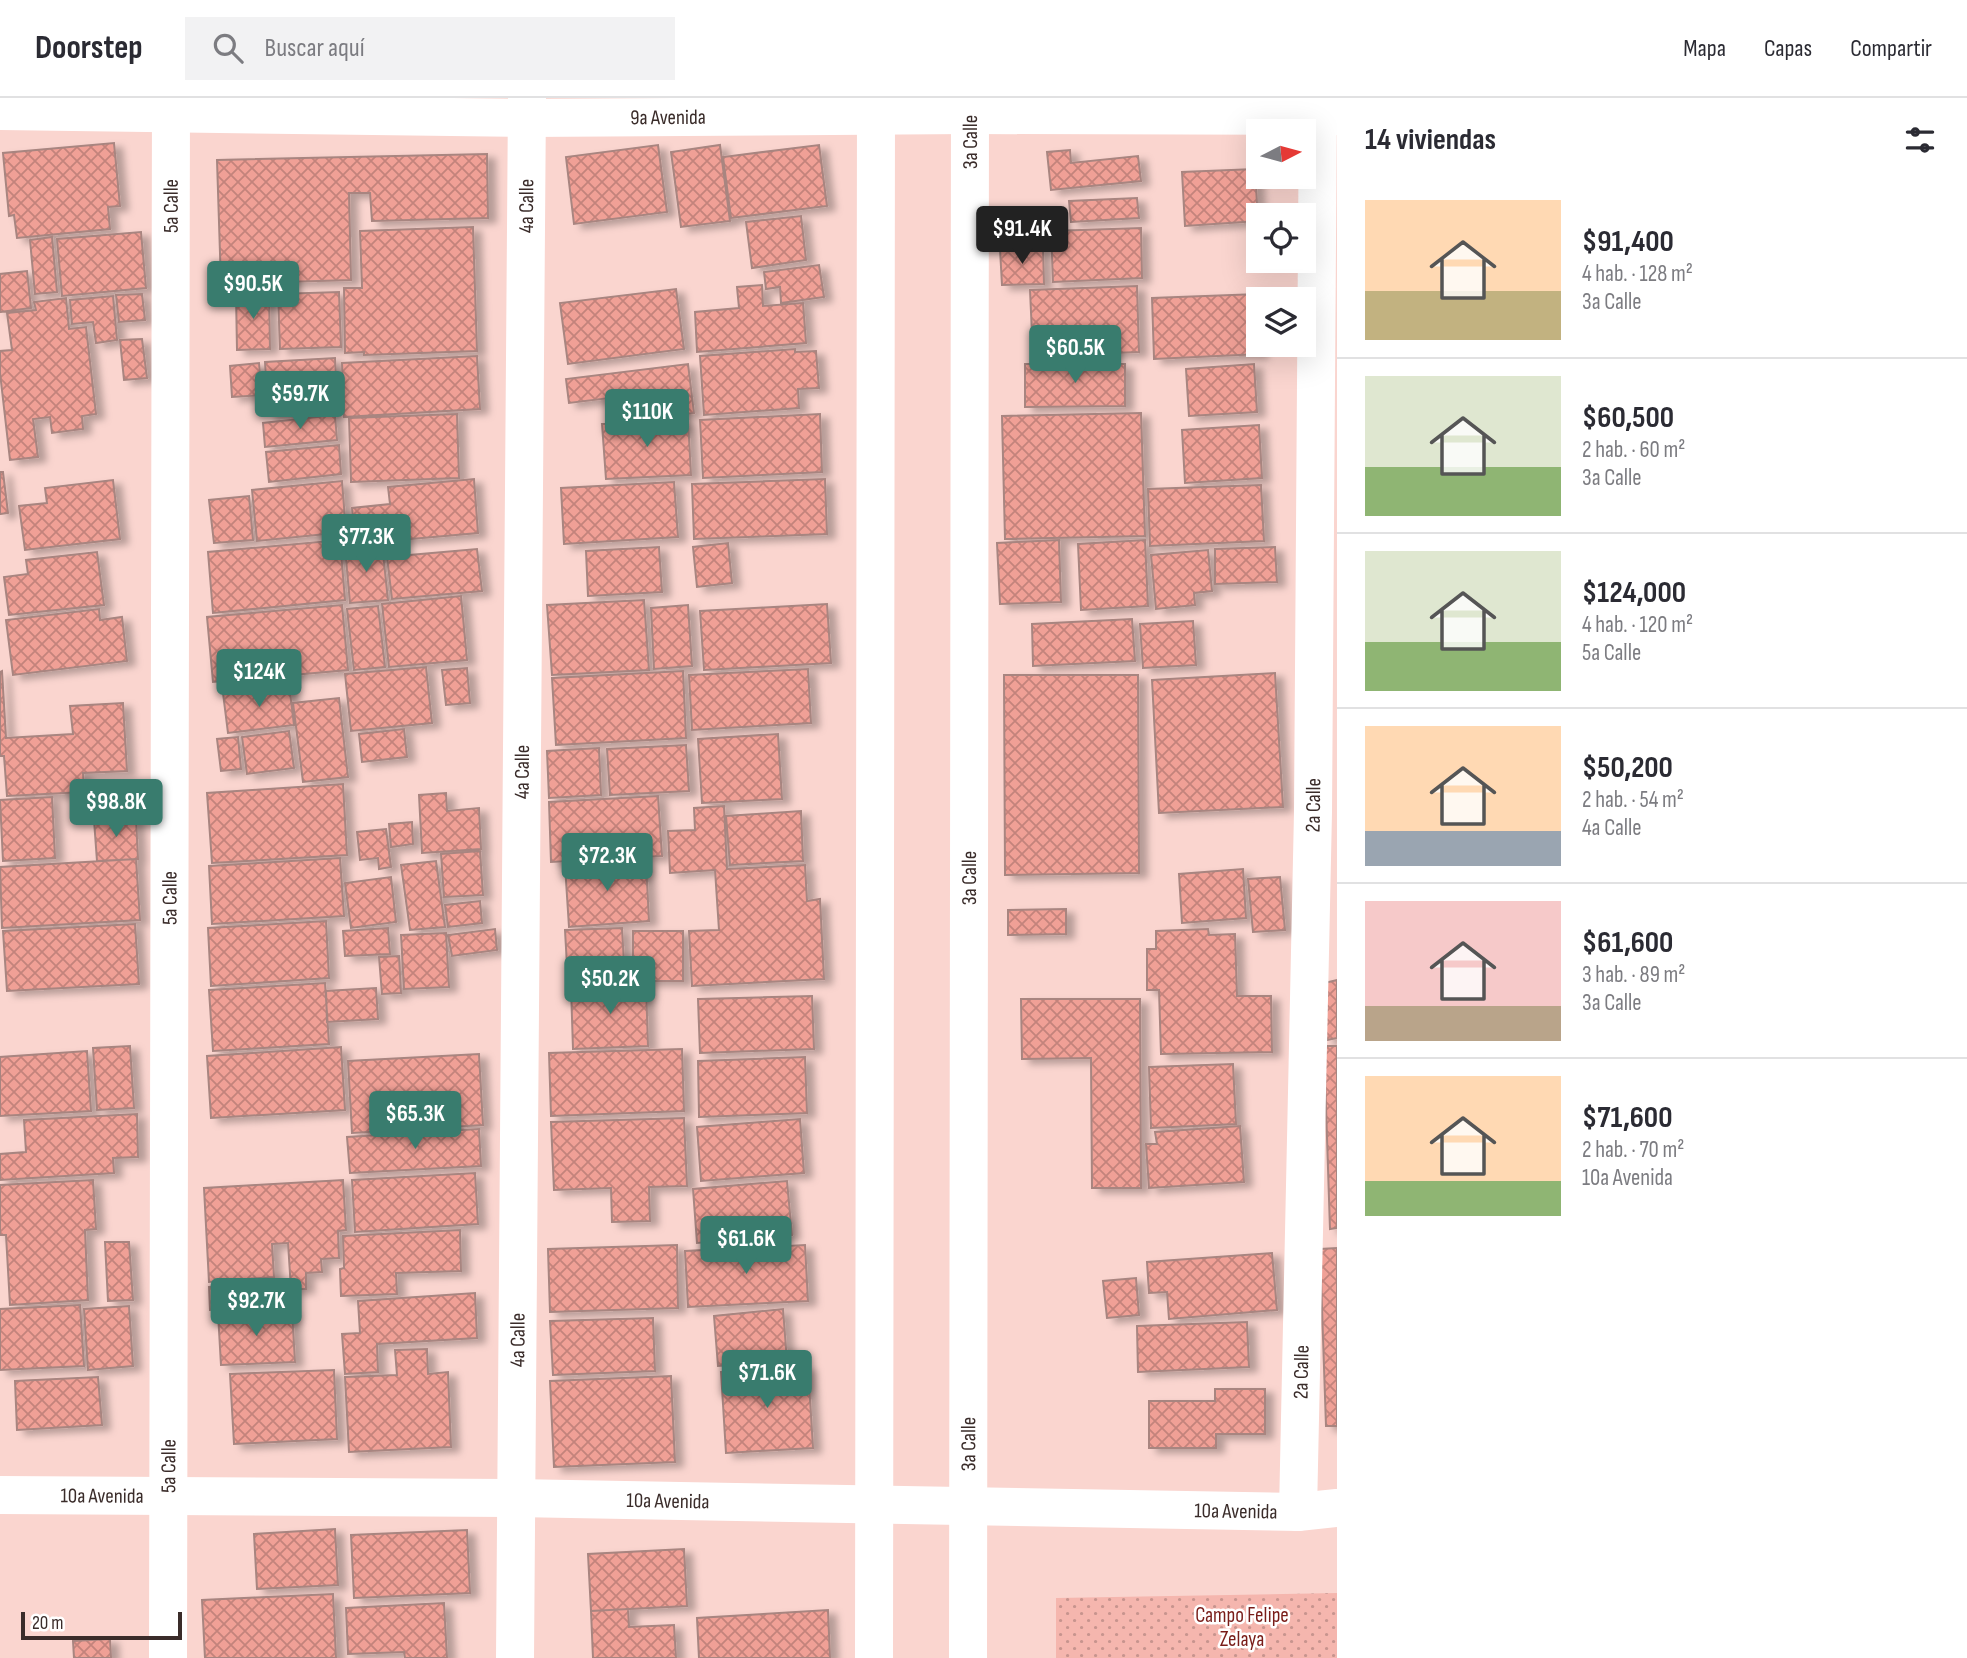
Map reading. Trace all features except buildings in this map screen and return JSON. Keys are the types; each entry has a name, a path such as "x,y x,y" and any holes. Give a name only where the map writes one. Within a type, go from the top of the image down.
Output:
{"street":[{"name":"9a Avenida","path":"0,111 171,106 970,106 1324,110"},
{"name":"5a Calle","path":"168,1658 171,106"},
{"name":"3a Calle","path":"968,1658 970,106"},
{"path":"874,1658 876,107"},
{"name":"4a Calle","path":"515,1658 527,108"},
{"name":"2a Calle","path":"1298,1512 1324,110"},
{"path":"1313,812 1337,862"},
{"name":"10a Avenida","path":"0,1495 515,1497 1298,1512 1337,1508"}],"green space":[{"name":"Campo Felipe Zelaya","path":"1337,1593 1337,1658 1056,1658 1056,1598"}]}
